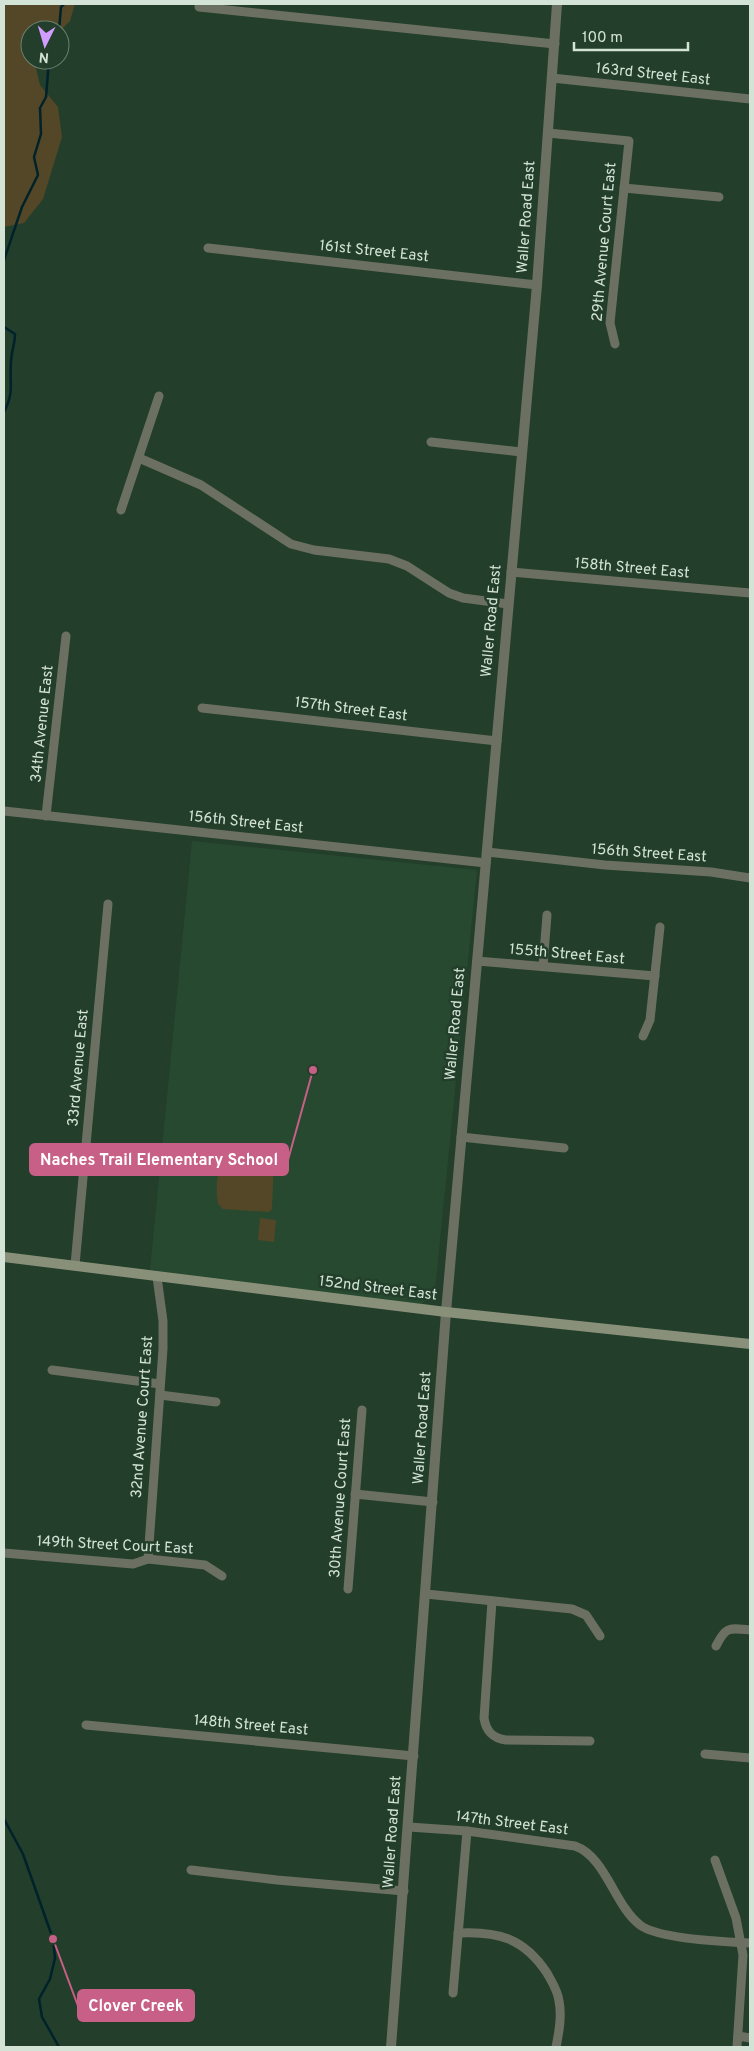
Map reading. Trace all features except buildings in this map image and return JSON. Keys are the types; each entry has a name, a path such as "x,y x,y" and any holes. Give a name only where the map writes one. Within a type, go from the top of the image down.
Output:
{"main road":[{"name":"152nd Street East","path":"4,1257 446,1312 750,1344"}],"street":[{"name":"Waller Road East","path":"391,2047 409,1827 446,1312 537,285 557,4"},
{"path":"199,6 554,44"},
{"name":"163rd Street East","path":"552,78 750,99"},
{"name":"29th Avenue Court East","path":"548,133 629,141 610,323 615,344"},
{"path":"624,188 719,197"},
{"name":"161st Street East","path":"208,248 537,285"},
{"path":"121,510 159,396"},
{"path":"431,442 521,452"},
{"path":"139,458 201,484 291,544 314,550 389,560 407,566 449,593 462,598 508,604"},
{"name":"158th Street East","path":"511,572 750,593"},
{"name":"34th Avenue East","path":"46,816 66,636"},
{"name":"157th Street East","path":"202,708 497,741"},
{"name":"156th Street East","path":"4,811 486,857 711,872 750,878"},
{"name":"33rd Avenue East","path":"75,1266 108,904"},
{"path":"543,966 547,915"},
{"path":"643,1036 650,1020 660,927"},
{"name":"155th Street East","path":"477,961 655,976"},
{"path":"462,1137 564,1148"},
{"name":"32nd Avenue Court East","path":"148,1559 163,1349 163,1321 157,1277"},
{"path":"52,1370 160,1384"},
{"path":"160,1396 216,1402"},
{"name":"30th Avenue Court East","path":"348,1589 362,1410"},
{"path":"355,1494 433,1502"},
{"name":"149th Street Court East","path":"4,1553 133,1564 148,1559 205,1565 222,1576"},
{"path":"426,1594 572,1609 581,1612 591,1620 600,1636"},
{"path":"492,1601 484,1718 490,1734 506,1740 590,1741"},
{"path":"716,1646 723,1632 728,1629 750,1630"},
{"name":"148th Street East","path":"86,1725 414,1756"},
{"path":"705,1754 750,1758"},
{"name":"147th Street East","path":"409,1827 565,1843 584,1849 593,1858 632,1918 641,1926 665,1935 746,1943"},
{"path":"453,1993 467,1832"},
{"path":"715,1860 746,1943 737,2047"},
{"path":"192,1870 277,1880 404,1891"},
{"path":"458,1933 506,1936 521,1944 533,1954 554,1984 559,1999 560,2017 556,2047"},
{"path":"738,2036 750,2038"}],"shaded area":[{"path":"4,4 75,4 70,21 20,20 20,70 36,70 40,85 58,107 62,137 43,199 24,223 4,227"},
{"path":"192,841 477,870 435,1291 422,1304 150,1270"},
{"path":"254,1151 269,1156 274,1161 272,1209 269,1212 223,1209 218,1204 218,1174 227,1161 234,1156"},
{"path":"260,1218 276,1220 274,1242 258,1240"}],"waterway":[{"path":"60,20 61,7 64,4"},
{"path":"4,260 22,207 38,175 34,157 41,134 40,108 46,97 48,70"},
{"path":"4,327 15,334 11,359 11,393 4,412"},
{"path":"4,1819 23,1854 53,1939 55,1958 50,1979 39,1999 42,2017 59,2047"}],"place":[{"name":"Naches Trail Elementary School","path":"313,1070"},
{"name":"Clover Creek","path":"53,1939"}]}
